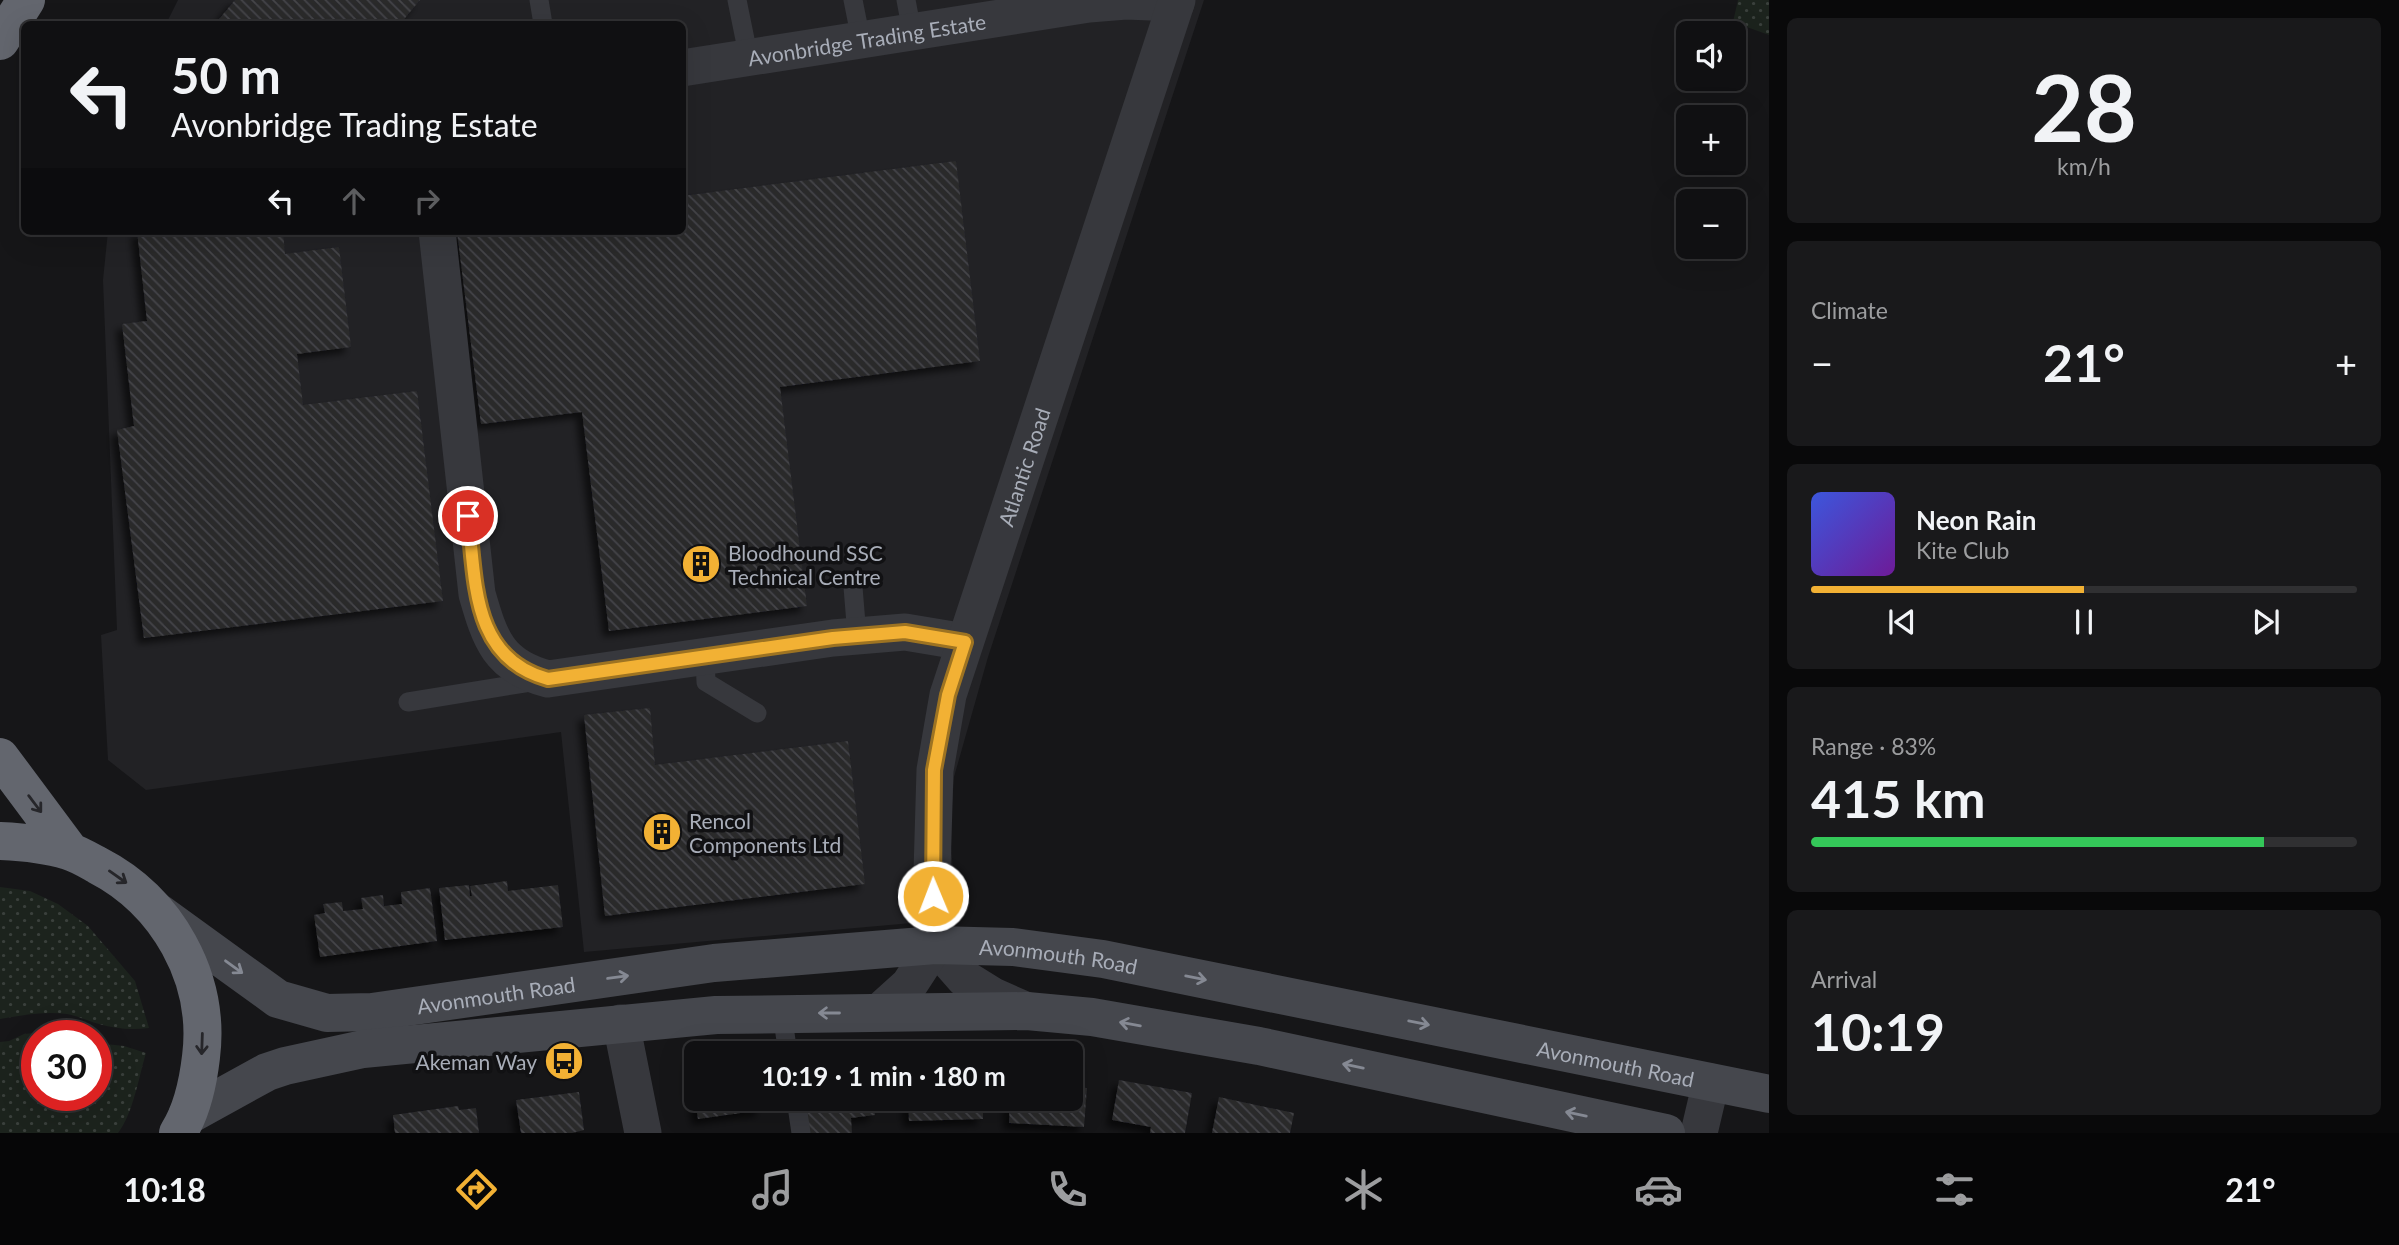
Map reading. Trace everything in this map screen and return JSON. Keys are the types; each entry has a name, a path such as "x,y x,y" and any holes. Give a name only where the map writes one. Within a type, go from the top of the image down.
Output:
{"highway":[{"path":"0,41 26,0"},
{"path":"0,757 70,851"},
{"path":"0,841 32,842 70,851 119,876 159,913 178,942 188,963 201,1008 203,1043 198,1080 182,1128"}],"main road":[{"name":"Avonmouth Road","path":"159,913 278,999 327,1013 372,1012 715,963 935,945 1013,947 1103,959 1769,1094"},
{"name":"Avonmouth Road","path":"182,1128 267,1072 363,1049 716,1015 1027,1011 1092,1017 1259,1046 1666,1133"}],"street":[{"name":"Avonbridge Trading Estate","path":"686,67 861,40 909,16 1126,0 1177,1"},
{"name":"Atlantic Road","path":"935,945 932,872 934,770 948,695 1177,1"},
{"path":"437,235 477,594 489,635 502,654 533,675 548,679 857,636 905,632 965,642"},
{"path":"878,1013 909,985 935,945 964,978 993,996 1027,1011"},
{"path":"621,1023 643,1133"},
{"path":"1699,1133 1711,1082"}],"lane":[{"path":"539,0 542,21"},
{"path":"737,0 749,59"},
{"path":"853,0 861,40"},
{"path":"853,587 857,636"},
{"path":"705,657 706,682 757,713"},
{"path":"408,702 548,679"},
{"path":"782,1013 787,1041"},
{"path":"798,1111 801,1133"}],"shaded area":[{"path":"178,0 1204,0 988,657 954,777 950,834 957,919 584,952 561,732 146,790 108,760 101,635 117,630 103,280 108,235 686,235 686,21 168,21"},
{"path":"1738,0 1769,0 1769,35 1746,27 1746,21 1733,21"},
{"path":"0,887 30,891 58,904 88,926 135,981 149,1028 112,1027 112,1020 86,1020 58,1013 0,1019"},
{"path":"21,1035 21,1111 112,1111 112,1045 146,1053 132,1105 118,1133 0,1133 0,1042"}],"building":[{"path":"235,0 420,0 402,21 218,21"},
{"path":"956,161 980,361 780,387 807,606 609,631 582,412 481,424 457,235 686,235 686,195"},
{"path":"137,235 283,235 285,254 339,247 351,347 297,354 303,405 417,391 443,601 144,638 117,430 134,426 122,324 147,321"},
{"path":"650,708 655,765 848,741 865,884 605,916 584,715"},
{"path":"507,881 508,891 558,885 563,927 445,940 439,888 469,885 472,896 470,886"},
{"path":"430,888 437,941 320,957 314,915 325,913 323,904 342,902 343,911 363,909 361,898 383,895 384,906 402,904 401,892"},
{"path":"1119,1080 1192,1093 1185,1133 1150,1133 1151,1127 1112,1120"},
{"path":"1083,1088 1087,1088 1084,1127 1009,1123 1010,1111 1083,1111"},
{"path":"579,1092 584,1130 572,1133 521,1133 516,1100"},
{"path":"1219,1097 1294,1113 1290,1133 1212,1133"},
{"path":"458,1106 459,1110 476,1108 479,1133 395,1133 393,1115"},
{"path":"697,1111 755,1111 698,1119"},
{"path":"804,1111 875,1111 875,1115 851,1118 852,1133 805,1133"},
{"path":"909,1111 983,1111 983,1119 909,1121"}],"place":[{"name":"Bloodhound SSC Technical Centre","path":"701,564"},
{"name":"Rencol Components Ltd","path":"662,832"},
{"name":"Akeman Way","path":"564,1061"}],"route":[{"path":"468,516 477,594 489,635 502,654 518,666 533,675 548,679 833,638 905,632 965,642 948,695 934,770 933,896"}]}
